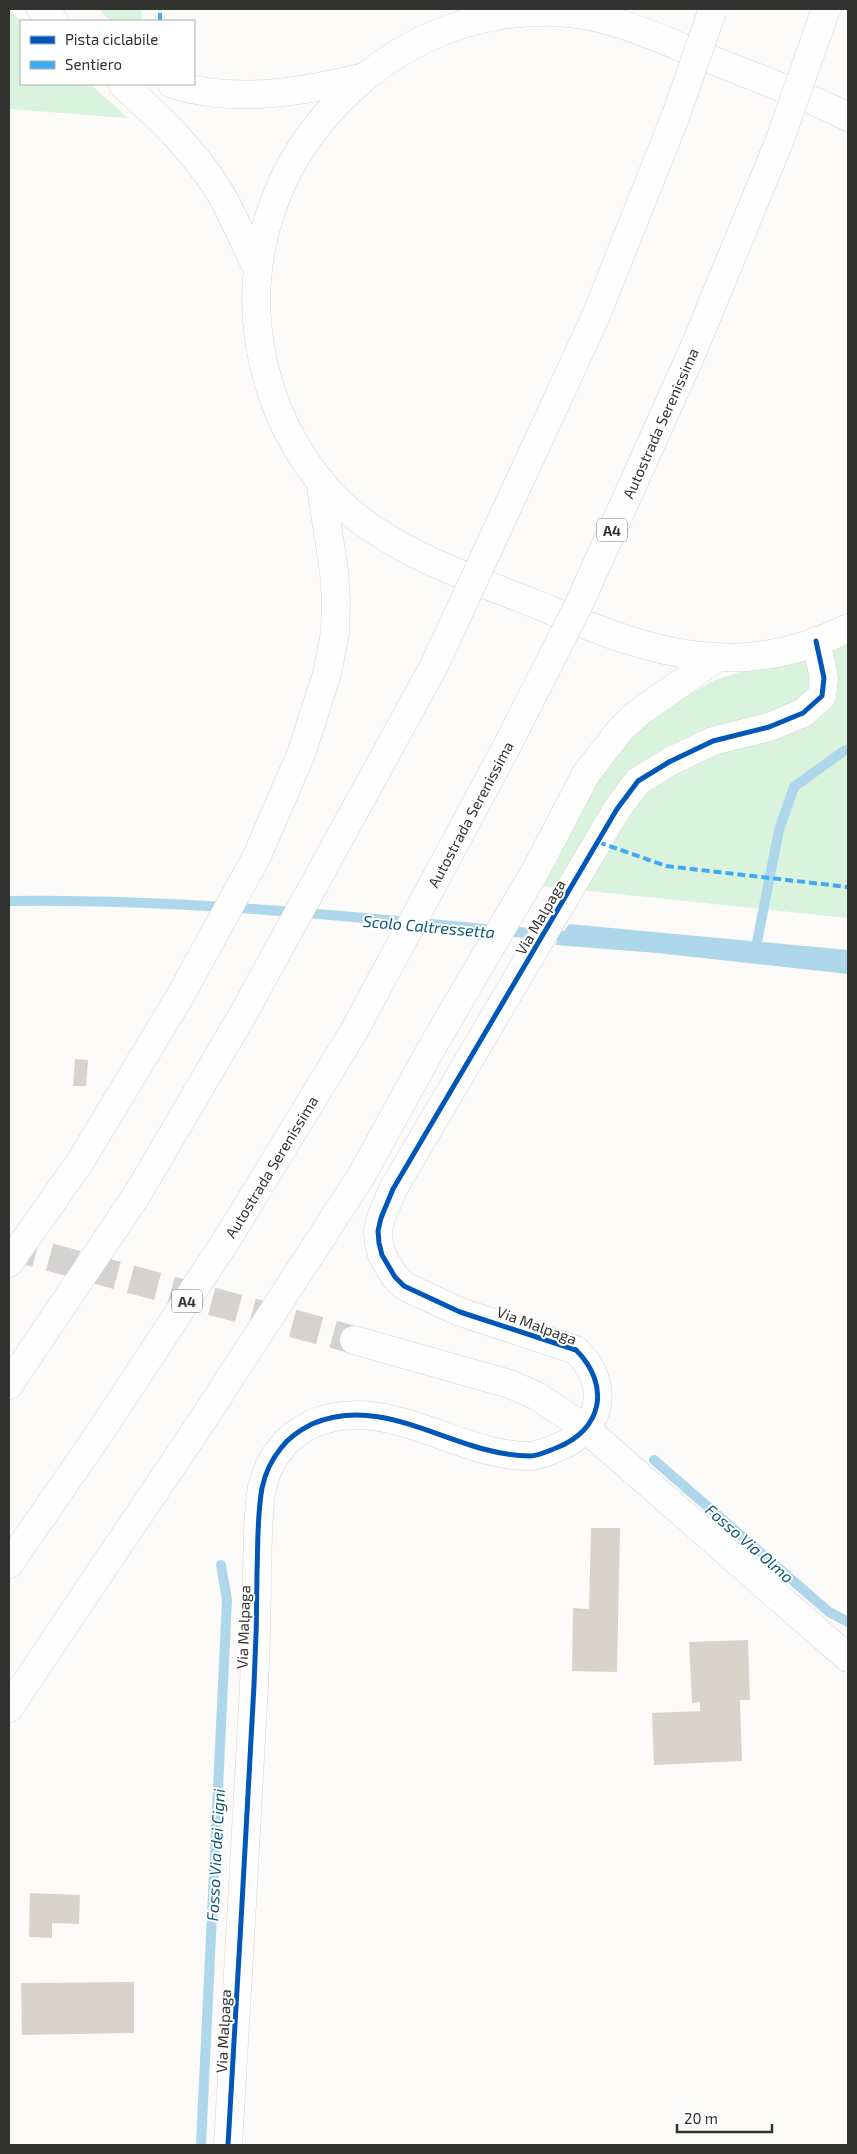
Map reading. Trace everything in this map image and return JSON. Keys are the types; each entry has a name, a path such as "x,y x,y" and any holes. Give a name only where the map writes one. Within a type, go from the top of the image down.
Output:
{"main road":[{"path":"9,1385 138,1193 242,1016 442,648 595,318 676,115 713,9"},
{"name":"Autostrada Serenissima","path":"9,1564 99,1434 229,1236 354,1031 507,746 580,602 694,348 779,142 826,9"},
{"path":"848,117 653,36 595,17 558,12 521,11 452,26 421,39 392,56 338,102 313,130 292,162 276,196 264,232 258,269 256,307 259,344 268,381 281,416 299,450 320,480 338,500 366,524 391,541 421,556 597,630 634,643 715,659 756,657 795,648 834,635 848,628"},
{"path":"175,85 191,90 222,94 252,94 314,88 366,77"},
{"path":"123,85 169,127 195,157 222,196 258,269"},
{"path":"9,1262 80,1162 179,998 257,856 301,754 327,674 335,633 336,601 334,571 320,480"},
{"name":"Via Malpaga","path":"228,2145 256,1632 258,1534 262,1488 269,1467 282,1447 300,1430 325,1419 347,1415 380,1416 505,1455 534,1456 565,1444 585,1428 598,1410 598,1391 584,1358 576,1350 460,1312 404,1286 395,1277 382,1255 378,1231 381,1218 393,1189 617,809 638,781 669,762 713,742 769,727 803,713 822,696 824,678 816,641"},
{"path":"9,1708 196,1429 360,1178 479,966 537,868 586,774 603,750 638,713 715,659"},
{"path":"354,1340 510,1384 537,1396 585,1428 848,1658"}],"green space":[{"path":"9,9 20,20 20,85 91,85 128,118 9,109"},
{"path":"98,9 142,9 141,20 110,20"},
{"path":"848,637 848,918 523,884 589,778 659,711 715,680"}],"water":[{"path":"569,924 848,950 848,974 657,953 555,945"}],"building":[{"path":"75,1059 88,1060 86,1086 73,1086"},
{"path":"591,1528 620,1528 617,1672 572,1671 573,1608 589,1609"},
{"path":"748,1640 750,1700 740,1700 742,1761 654,1765 652,1713 700,1711 700,1702 692,1703 689,1642"},
{"path":"30,1893 80,1895 79,1924 52,1923 52,1938 29,1937"},
{"path":"134,1982 134,2033 22,2035 21,1983"}],"waterway":[{"path":"757,942 779,830 794,787 845,750"},
{"name":"Scolo Caltressetta","path":"9,901 151,903 221,907 574,937"},
{"name":"Fosso Via Olmo","path":"654,1460 829,1612 848,1622"},
{"name":"Fosso Via dei Cigni","path":"201,2145 227,1600 221,1565"}],"tunnel":[{"path":"9,1246 354,1340"}],"marked path":[{"path":"160,9 160,20"},
{"path":"598,842 666,866 848,887"}],"cycle path":[{"path":"228,2145 255,1671 258,1520 262,1488 267,1472 278,1452 295,1434 312,1424 340,1416 367,1416 394,1420 475,1446 502,1453 530,1456 546,1452 572,1440 584,1430 592,1418 597,1405 594,1378 587,1364 576,1350 460,1312 404,1286 395,1277 382,1255 378,1231 381,1218 393,1189 617,809 638,781 669,762 713,741 769,727 803,713 822,696 824,678 816,641"}]}
